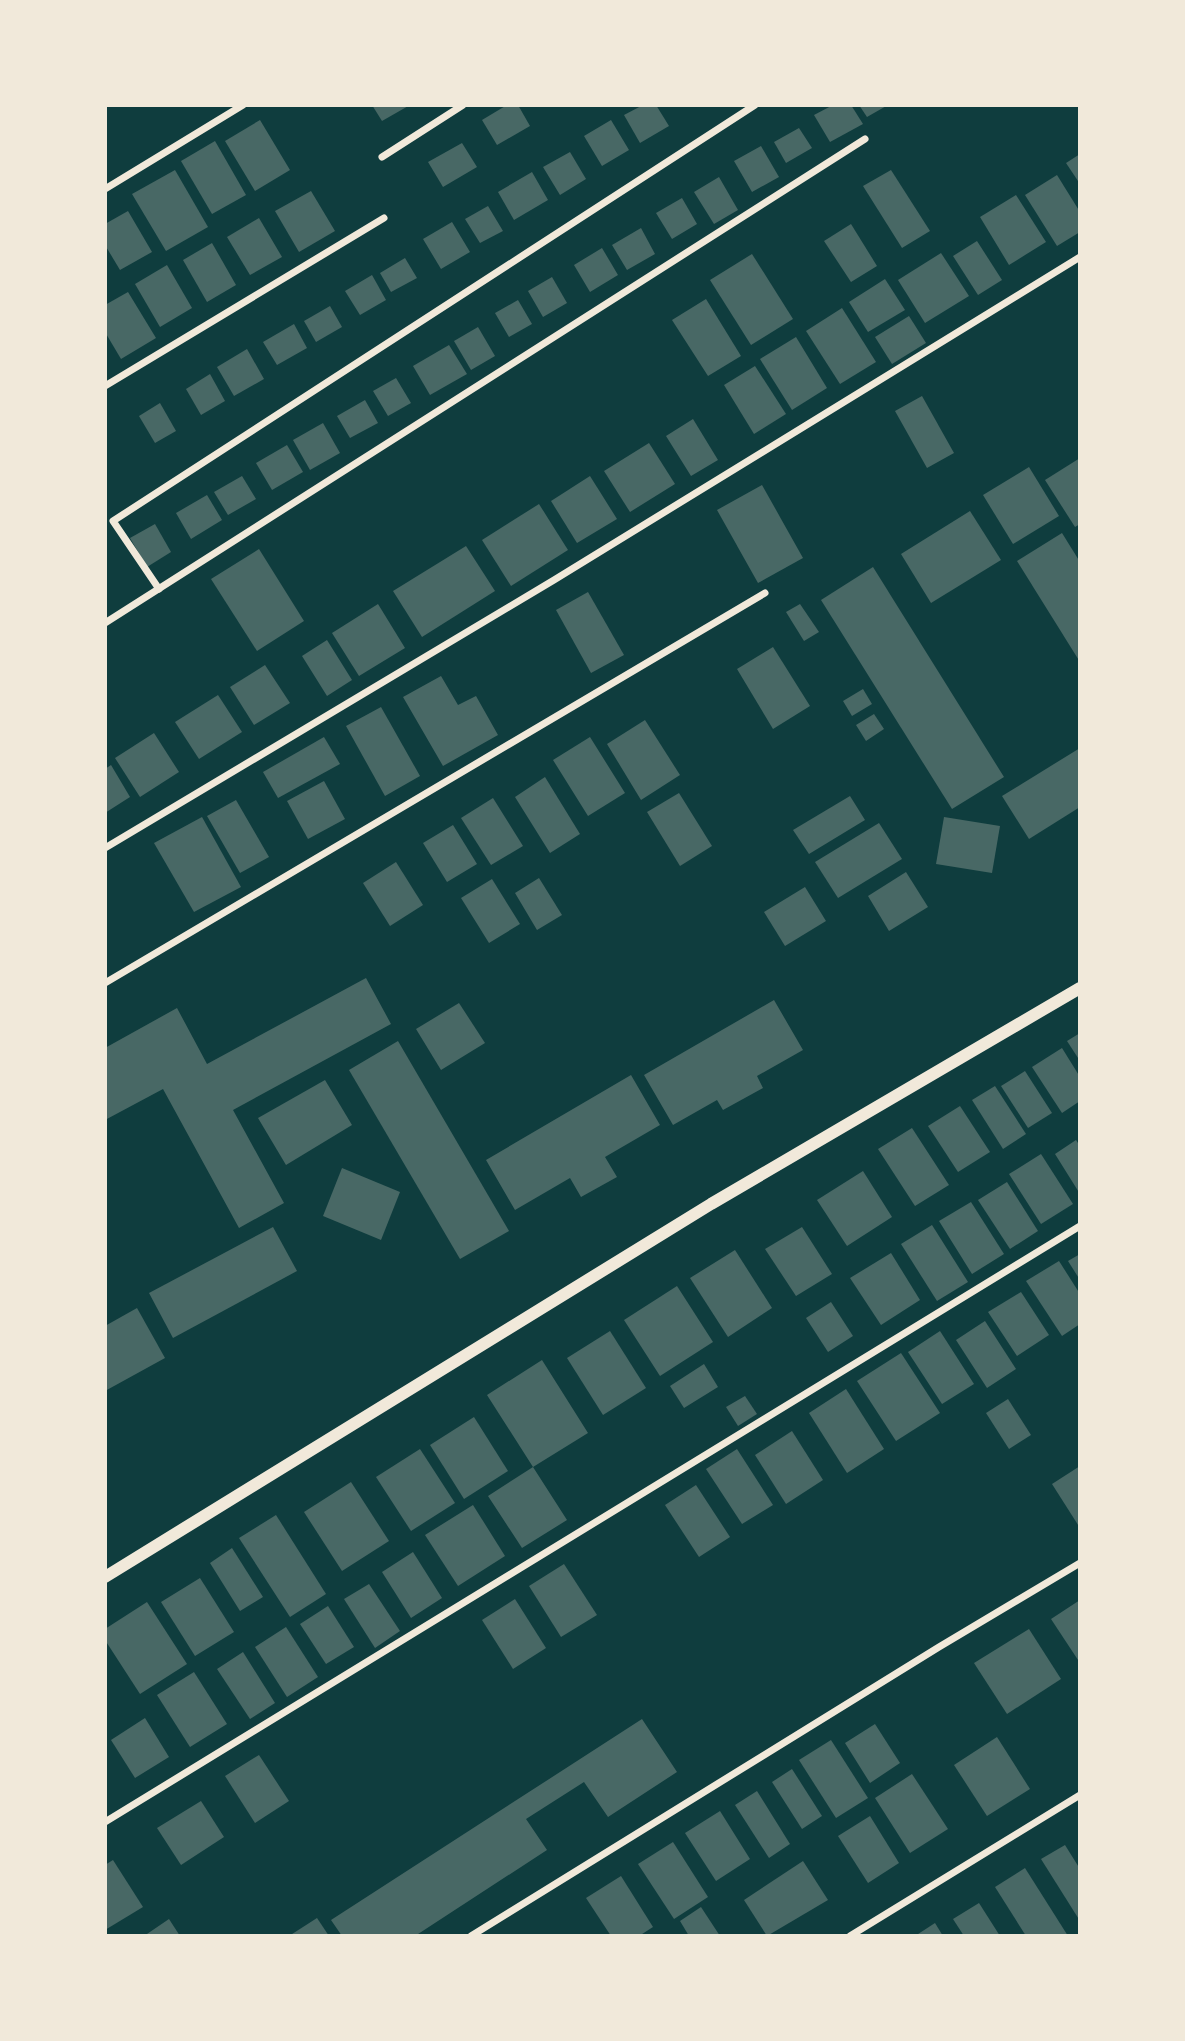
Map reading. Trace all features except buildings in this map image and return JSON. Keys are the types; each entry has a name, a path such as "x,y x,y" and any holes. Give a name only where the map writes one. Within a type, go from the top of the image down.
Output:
{"street":[{"path":"105,189 243,105"},
{"path":"382,157 463,105"},
{"path":"159,589 113,521 755,105"},
{"path":"105,624 865,139"},
{"path":"105,386 384,218"},
{"path":"105,848 554,580 1080,257"},
{"path":"105,983 765,593"},
{"path":"105,1577 711,1205 1080,988"},
{"path":"105,1822 1080,1226"},
{"path":"471,1936 1080,1563"},
{"path":"850,1936 1080,1795"}]}
